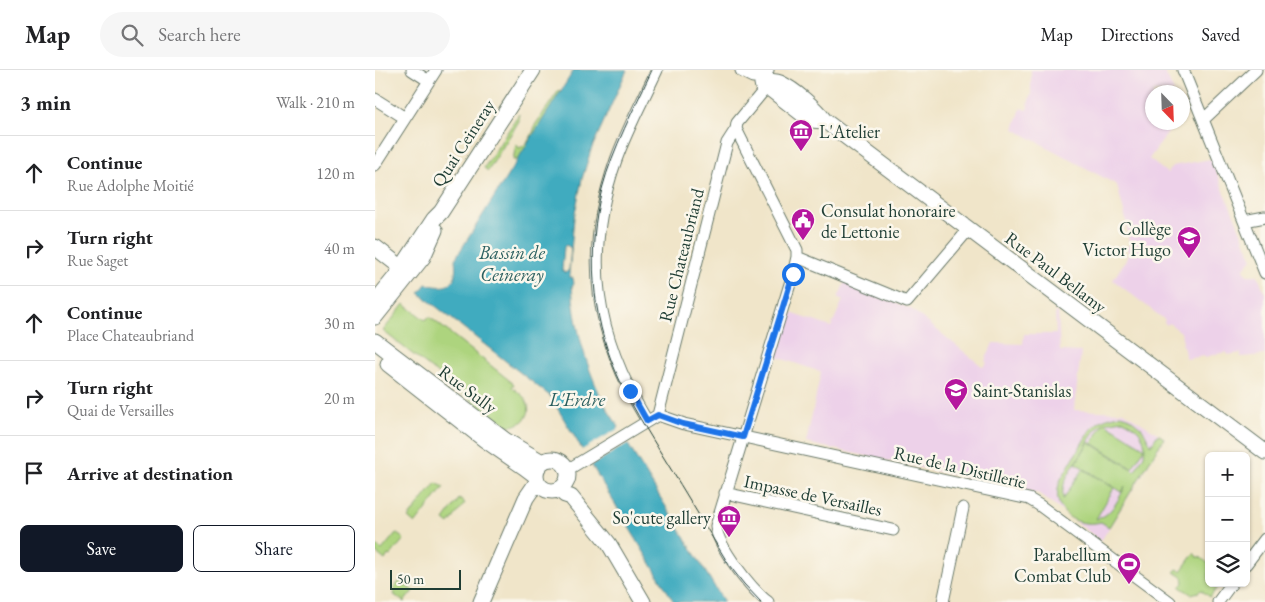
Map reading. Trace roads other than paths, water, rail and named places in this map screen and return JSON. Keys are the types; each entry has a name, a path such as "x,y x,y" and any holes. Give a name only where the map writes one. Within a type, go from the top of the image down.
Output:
{"main road":[{"name":"Quai Ceineray","path":"375,317 404,273 434,219 441,212 533,70"},
{"name":"Rue Paul Bellamy","path":"743,70 787,87 817,111 825,122 1265,452"},
{"path":"375,247 404,273"},
{"name":"Quai Ceineray","path":"375,302 404,273"},
{"name":"Rue Sully","path":"375,341 505,440 542,462"},
{"name":"Rue Sully","path":"375,354 485,440 524,467 536,479"},
{"path":"481,602 536,479 538,467 542,462 549,459 557,460 564,464 568,480 643,602"},
{"path":"536,479 545,490 551,492 568,480"}],"street":[{"path":"411,70 429,81"},
{"path":"375,165 436,70"},
{"path":"647,421 622,376 607,335 599,294 597,250 603,204 609,180 657,70"},
{"path":"1183,70 1265,273"},
{"path":"1203,120 1256,70"},
{"name":"Rue Chateaubriand","path":"658,415 727,143 736,129 737,123 749,108 752,96 765,79"},
{"path":"375,99 403,121"},
{"path":"736,129 794,242 797,257 716,526 718,537 740,571 752,587 768,602"},
{"path":"1244,221 1265,218"},
{"path":"797,257 907,302 969,229"},
{"path":"568,480 631,431 658,415"},
{"name":"Rue de la Distillerie","path":"658,415 683,424 1029,500 1047,510 1170,602"},
{"name":"Impasse de Versailles","path":"725,493 893,530"},
{"path":"943,602 963,508"},
{"path":"1250,559 1265,539"},
{"path":"1218,602 1229,587"}],"water":[{"path":"574,70 627,70 591,150 582,179 574,218 569,273 570,277 573,278 574,284 572,285 575,314 585,357 603,401 724,602 674,602 550,396 419,293 426,284 441,286 451,283 455,274 455,259","holes":["566,245 571,248 569,270 565,273 562,270 564,247"]}],"tram line":[{"path":"652,70 612,159 597,212 593,258 594,282 601,328 616,372 639,416 729,565 761,602"}],"place":[{"name":"L'Atelier","path":"801,152"},
{"name":"Consulat honoraire de Lettonie","path":"803,241"},
{"name":"Collège Victor Hugo","path":"1189,259"},
{"name":"Saint-Stanislas","path":"956,411"},
{"name":"So'cute gallery","path":"729,538"},
{"name":"Parabellum Combat Club","path":"1129,585"}],"water label":[{"name":"Bassin de Ceineray","path":"512,263"},
{"name":"L'Erdre","path":"577,399"}]}
